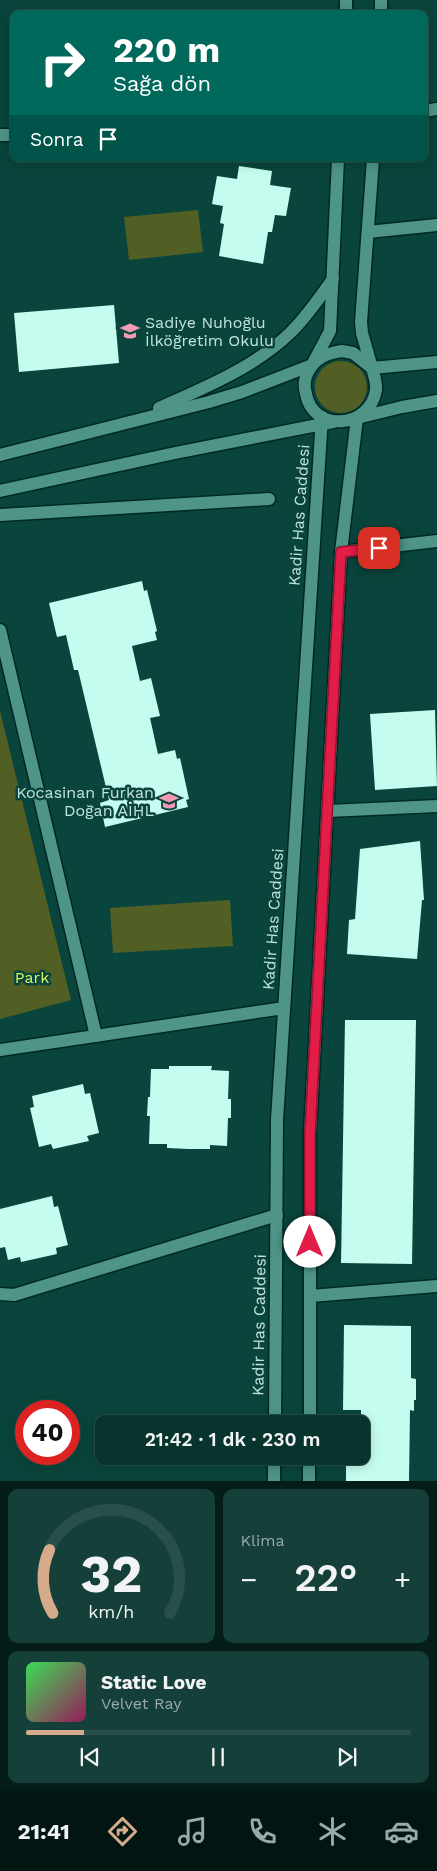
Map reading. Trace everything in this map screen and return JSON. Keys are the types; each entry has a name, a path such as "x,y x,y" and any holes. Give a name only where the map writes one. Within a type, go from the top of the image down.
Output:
{"street":[{"path":"325,421 312,409 306,399 304,387 307,375 327,338 330,323 338,162"},
{"path":"310,1415 310,1133 341,552 357,418 366,411 373,401 376,389 363,339 361,322 373,162"},
{"path":"368,232 437,225"},
{"path":"128,422 223,378 264,354 301,321 332,279"},
{"path":"0,455 242,392 312,365 320,357 330,352 342,351 353,353 372,368 437,362"},
{"path":"0,491 325,421 345,422 402,407 437,401"},
{"name":"Kadir Has Caddesi","path":"275,1415 277,1120 325,421"},
{"path":"0,515 269,499"},
{"path":"341,552 437,541"},
{"path":"0,630 96,1036"},
{"path":"328,811 437,806"},
{"path":"0,1050 284,1008"},
{"path":"0,1294 14,1295 277,1215"},
{"path":"310,1296 437,1286"},
{"path":"274,1465 274,1481"},
{"path":"309,1465 309,1481"}],"green space":[{"path":"198,210 203,252 129,260 124,217"},
{"path":"336,361 346,361 360,368 367,382 367,392 360,406 346,413 336,413 326,409 319,402 315,392 315,382 319,372 326,365"},
{"name":"Park","path":"0,711 71,1000 0,1019"},
{"path":"230,900 233,946 113,953 110,908"}],"building":[{"path":"239,166 272,171 270,185 291,188 286,216 275,215 272,232 268,232 263,264 219,256 224,224 220,223 223,206 212,204 217,176 237,179"},
{"path":"114,305 119,363 19,372 14,313"},
{"path":"142,581 144,591 147,590 157,631 155,632 157,640 132,646 140,681 151,678 160,716 150,718 158,754 175,750 177,759 180,758 189,799 186,800 188,807 105,827 100,803 109,800 78,670 74,670 66,635 57,637 49,603"},
{"path":"435,710 437,786 375,790 370,714"},
{"path":"420,841 424,900 422,900 417,959 347,954 349,920 355,919 360,849"},
{"path":"345,1020 416,1020 412,1264 341,1263"},
{"path":"169,1066 212,1066 211,1070 229,1071 228,1099 231,1099 231,1118 228,1118 227,1146 210,1145 210,1149 189,1149 167,1148 167,1144 149,1144 150,1116 147,1116 151,1069 169,1069"},
{"path":"83,1084 85,1094 90,1093 99,1133 87,1136 89,1141 53,1149 51,1144 39,1147 30,1108 34,1107 32,1096"},
{"path":"52,1196 54,1207 58,1206 68,1245 56,1248 57,1254 21,1262 20,1257 8,1260 5,1247 0,1248 0,1209"},
{"path":"344,1325 411,1326 411,1378 416,1379 416,1400 414,1400 414,1411 410,1410 409,1481 346,1481 346,1465 370,1465 370,1415 361,1415 361,1410 343,1410"}],"place":[{"name":"Sadiye Nuhoğlu İlköğretim Okulu","path":"130,331"},
{"name":"Kocasinan Furkan Doğan AİHL","path":"169,801"}],"route":[{"path":"310,1242 310,1133 341,552 379,548"}]}
